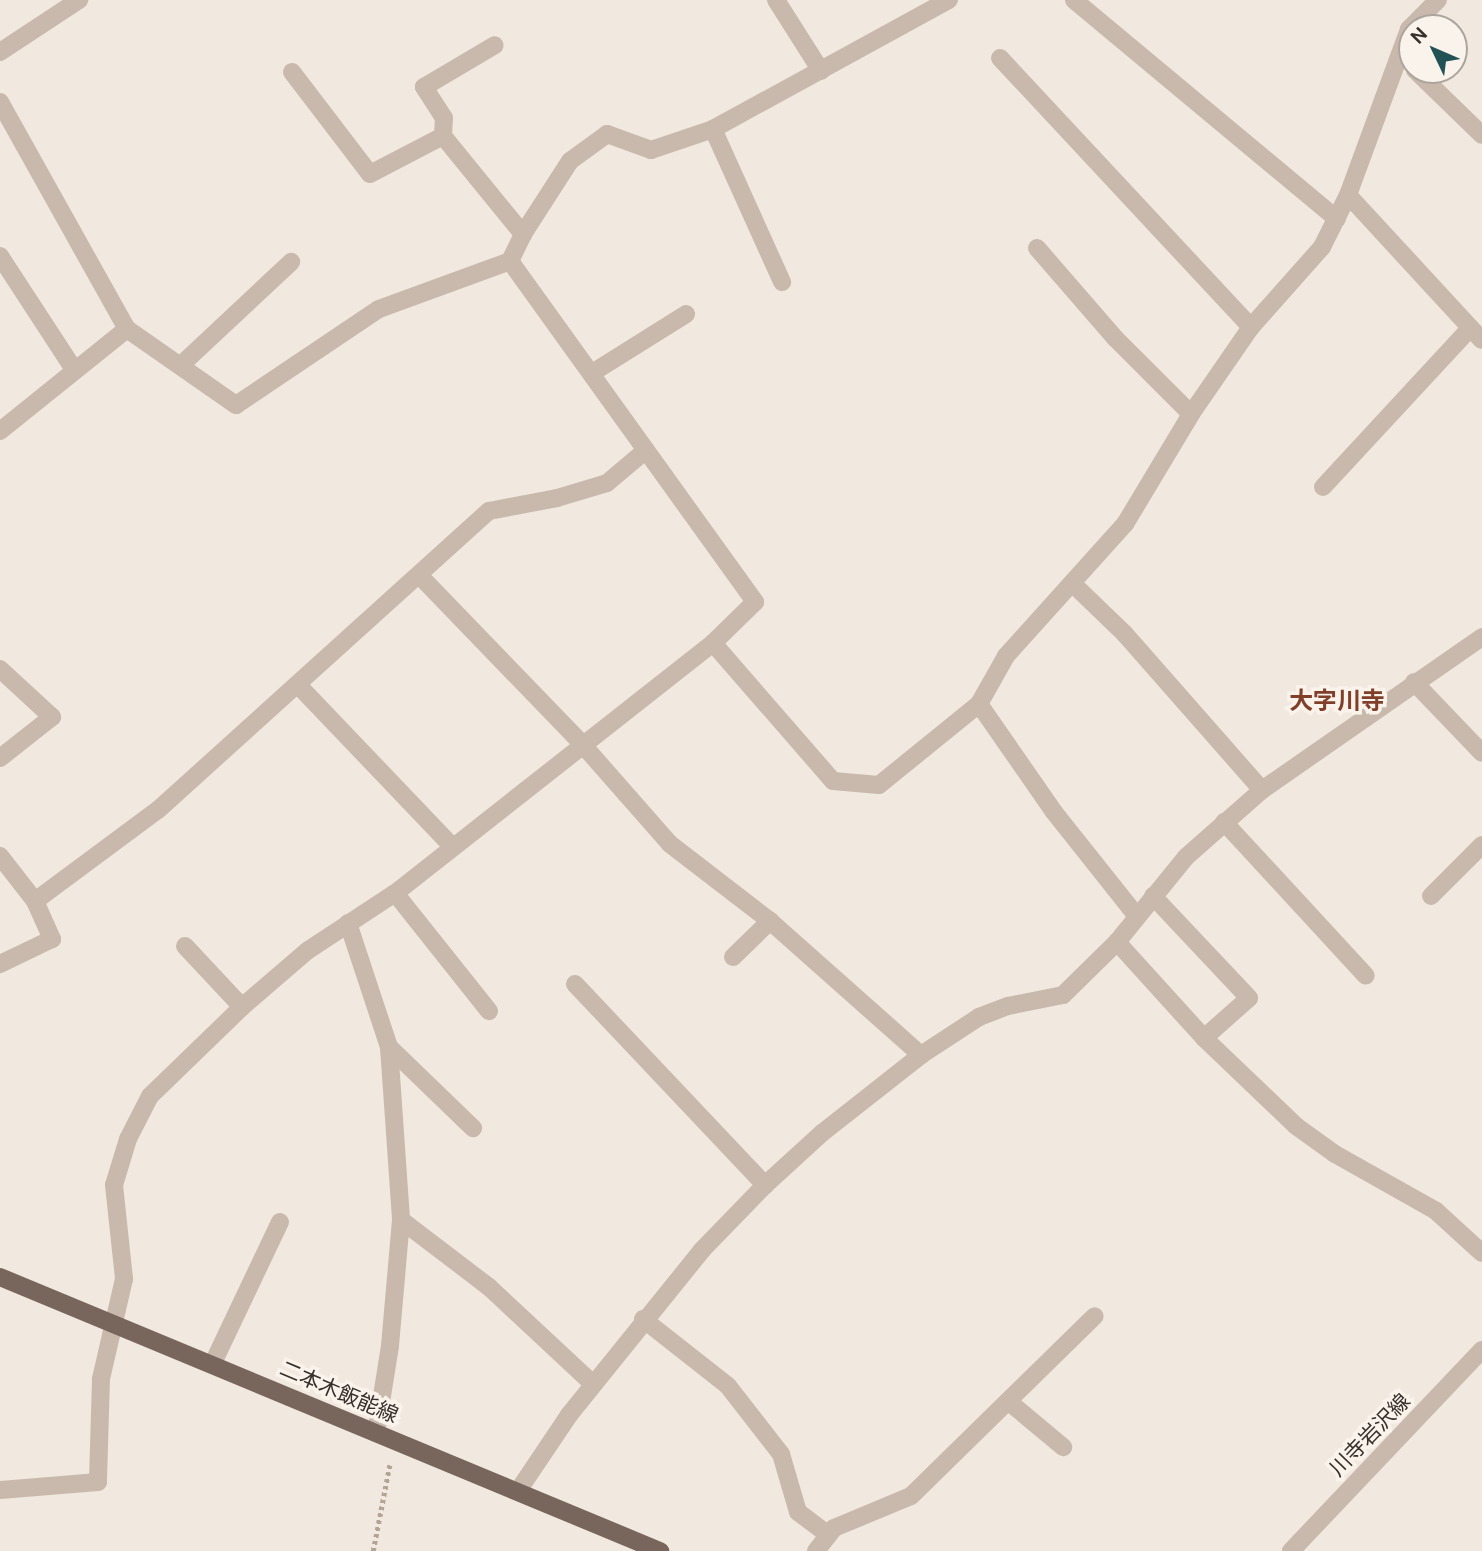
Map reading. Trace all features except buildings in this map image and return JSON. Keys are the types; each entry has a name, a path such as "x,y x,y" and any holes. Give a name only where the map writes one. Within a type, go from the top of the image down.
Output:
{"main road":[{"name":"二本木飯能線","path":"0,1277 213,1363 660,1551"}],"street":[{"path":"0,52 79,0"},
{"path":"776,0 821,71"},
{"path":"0,102 127,329 236,405 379,309 510,261 523,234 570,161 607,134 651,150 713,129 949,0"},
{"path":"1074,0 1337,219"},
{"path":"1424,14 1438,0"},
{"path":"495,45 424,87 444,118 443,136 523,234"},
{"path":"1000,58 1251,327"},
{"path":"292,72 370,174 443,136"},
{"path":"712,642 832,781 879,785 979,704 1006,656 1125,524 1191,415 1251,327 1322,247 1400,84"},
{"path":"1430,84 1482,135"},
{"path":"713,129 782,282"},
{"path":"1323,487 1478,333 1348,195"},
{"path":"1037,247 1115,338 1191,415"},
{"path":"0,256 75,371"},
{"path":"0,1490 98,1482 101,1379 111,1322 124,1279 114,1185 128,1139 150,1096 242,1007 307,951 394,893 712,642 755,602 510,261"},
{"path":"181,365 291,262"},
{"path":"592,373 686,314"},
{"path":"1,428 127,329"},
{"path":"36,901 159,809 489,511 557,498 607,484 646,450"},
{"path":"419,576 583,745 670,844 769,921 921,1055"},
{"path":"1073,584 1124,633 1262,790"},
{"path":"518,1491 593,1384 643,1319 702,1250 765,1185 822,1133 921,1055 979,1017 1008,1006 1063,996 1117,942 1136,915 1186,857 1224,822 1262,790 1482,637"},
{"path":"0,668 52,717 0,758"},
{"path":"1414,682 1482,753"},
{"path":"298,685 453,847"},
{"path":"979,704 1054,811 1136,915"},
{"path":"1224,822 1366,976"},
{"path":"1431,896 1482,845"},
{"path":"0,856 36,901 52,939 0,964"},
{"path":"394,893 489,1011"},
{"path":"1153,896 1249,998 1204,1038"},
{"path":"733,957 769,921"},
{"path":"348,923 388,1048 401,1220 390,1346 376,1433"},
{"path":"1117,942 1204,1038 1296,1126 1335,1154 1436,1211 1482,1253"},
{"path":"185,946 242,1007"},
{"path":"575,984 765,1185"},
{"path":"388,1048 473,1128"},
{"path":"401,1220 489,1287 593,1384"},
{"path":"213,1363 280,1222"},
{"path":"816,1551 834,1528 911,1496 1095,1316"},
{"path":"643,1319 729,1386 781,1454 797,1512 828,1535"},
{"name":"川寺岩沢線","path":"1291,1551 1482,1350"},
{"path":"1008,1401 1063,1447"}],"path":[{"path":"373,1551 391,1457 376,1433"}],"district":[{"name":"大字川寺","path":"1337,701"}]}
